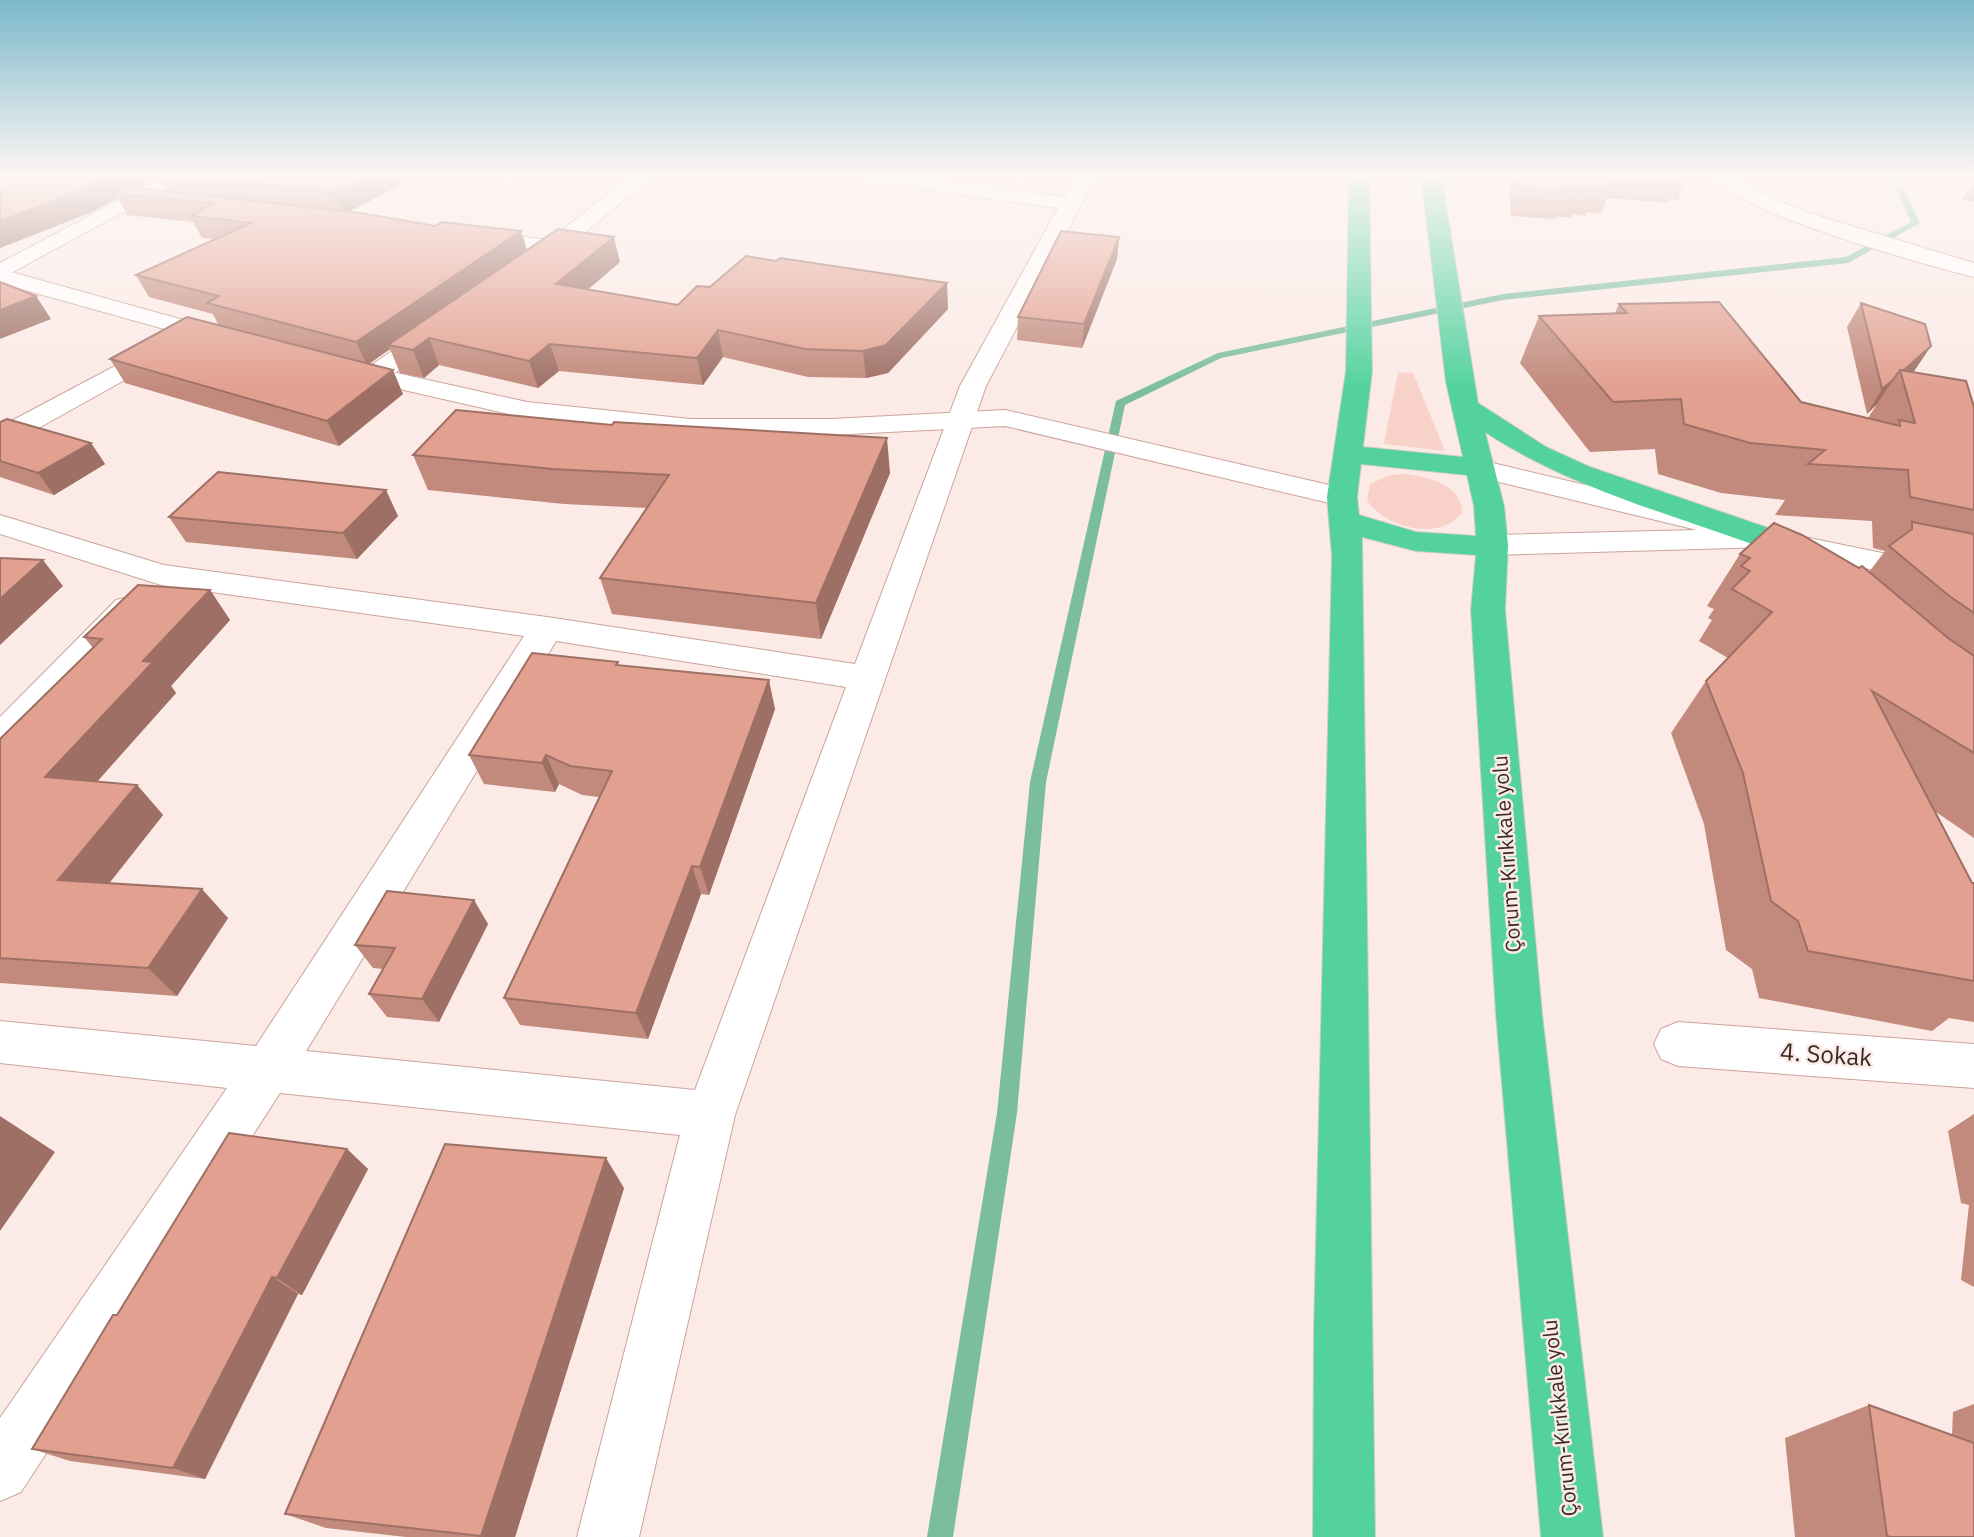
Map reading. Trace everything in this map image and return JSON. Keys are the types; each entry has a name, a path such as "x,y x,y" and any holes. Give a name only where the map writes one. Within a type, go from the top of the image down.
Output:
{"highway":[{"path":"1344,1537 1348,556 1343,509 1359,372 1358,246"},
{"name":"Çorum-Kırıkkale yolu","path":"1438,246 1462,394 1488,496 1492,545 1488,610 1519,1014 1572,1537"},
{"path":"1462,394 1536,453 1580,473 1766,538"},
{"path":"1348,454 1434,461 1480,469"},
{"path":"1343,509 1398,541 1438,545 1492,545"}],"street":[{"path":"0,274 50,246"},
{"path":"545,246 556,247"},
{"path":"608,1537 710,1115 973,386 1049,246"},
{"path":"1898,246 1966,267"},
{"path":"512,278 556,247"},
{"path":"0,274 246,344"},
{"path":"372,377 458,316"},
{"path":"0,438 195,331"},
{"path":"321,364 527,410 690,427 831,427 1005,418 1183,462 1343,509"},
{"path":"1480,469 1766,538 1974,582"},
{"path":"0,524 161,575 547,628 866,678"},
{"path":"1492,545 1766,538 1802,576"},
{"path":"0,740 161,575"},
{"path":"0,1471 268,1069 547,628"},
{"path":"0,1042 710,1115"},
{"name":"4. Sokak","path":"1678,1044 1974,1066"}],"shaded area":[{"path":"1398,372 1413,373 1445,451 1384,444"},
{"path":"1405,474 1433,480 1450,489 1460,503 1462,513 1452,522 1427,529 1413,528 1386,518 1367,500 1370,484 1390,475"}],"building":[{"path":"201,246 499,246 356,342 207,303 219,296 136,275"},
{"path":"533,246 603,246 556,284 678,305 697,286 710,287 746,256 776,261 780,258 947,283 886,345 863,351 805,349 718,330 697,358 550,344 529,361 429,338 413,350 388,345"},
{"path":"1054,246 1115,246 1084,324 1018,317"},
{"path":"0,282 36,296 0,310"},
{"path":"1719,302 1801,402 1900,426 1899,420 1915,423 1900,370 1966,381 1974,407 1974,510 1910,497 1908,470 1808,464 1825,450 1750,443 1684,424 1681,399 1613,402 1539,316 1627,313 1619,304"},
{"path":"1861,303 1925,324 1931,346 1904,370 1900,370 1882,389"},
{"path":"187,317 393,370 327,421 110,359"},
{"path":"456,410 612,425 614,422 887,438 816,603 600,578 669,475 552,469 413,455"},
{"path":"7,419 91,443 38,473 0,461 0,422"},
{"path":"218,472 386,490 343,533 169,517"},
{"path":"1912,522 1974,534 1974,613 1889,546 1912,529"},
{"path":"1774,523 1802,535 1859,568 1862,566 1948,638 1974,656 1974,753 1872,691 1974,883 1974,981 1808,951 1798,921 1771,901 1743,773 1706,681 1772,612 1732,589 1750,571 1741,566 1750,558 1740,554"},
{"path":"0,558 43,560 0,599"},
{"path":"138,585 210,590 143,661 153,662 45,777 137,785 58,880 202,889 148,968 0,958 0,739 102,639 84,637"},
{"path":"532,653 618,662 616,665 769,680 700,867 692,866 636,1013 504,998 612,771 570,766 546,755 542,763 469,755"},
{"path":"387,891 474,900 422,999 369,994 395,948 355,945"},
{"path":"229,1133 347,1149 277,1278 272,1277 173,1468 32,1449 113,1315 117,1315"},
{"path":"445,1144 606,1158 481,1536 285,1514"},
{"path":"1869,1405 1974,1443 1974,1537 1887,1536"}],"waterway":[{"path":"940,1537 1007,1113 1038,782 1120,403 1218,356 1503,297 1848,260 1874,246"}]}
